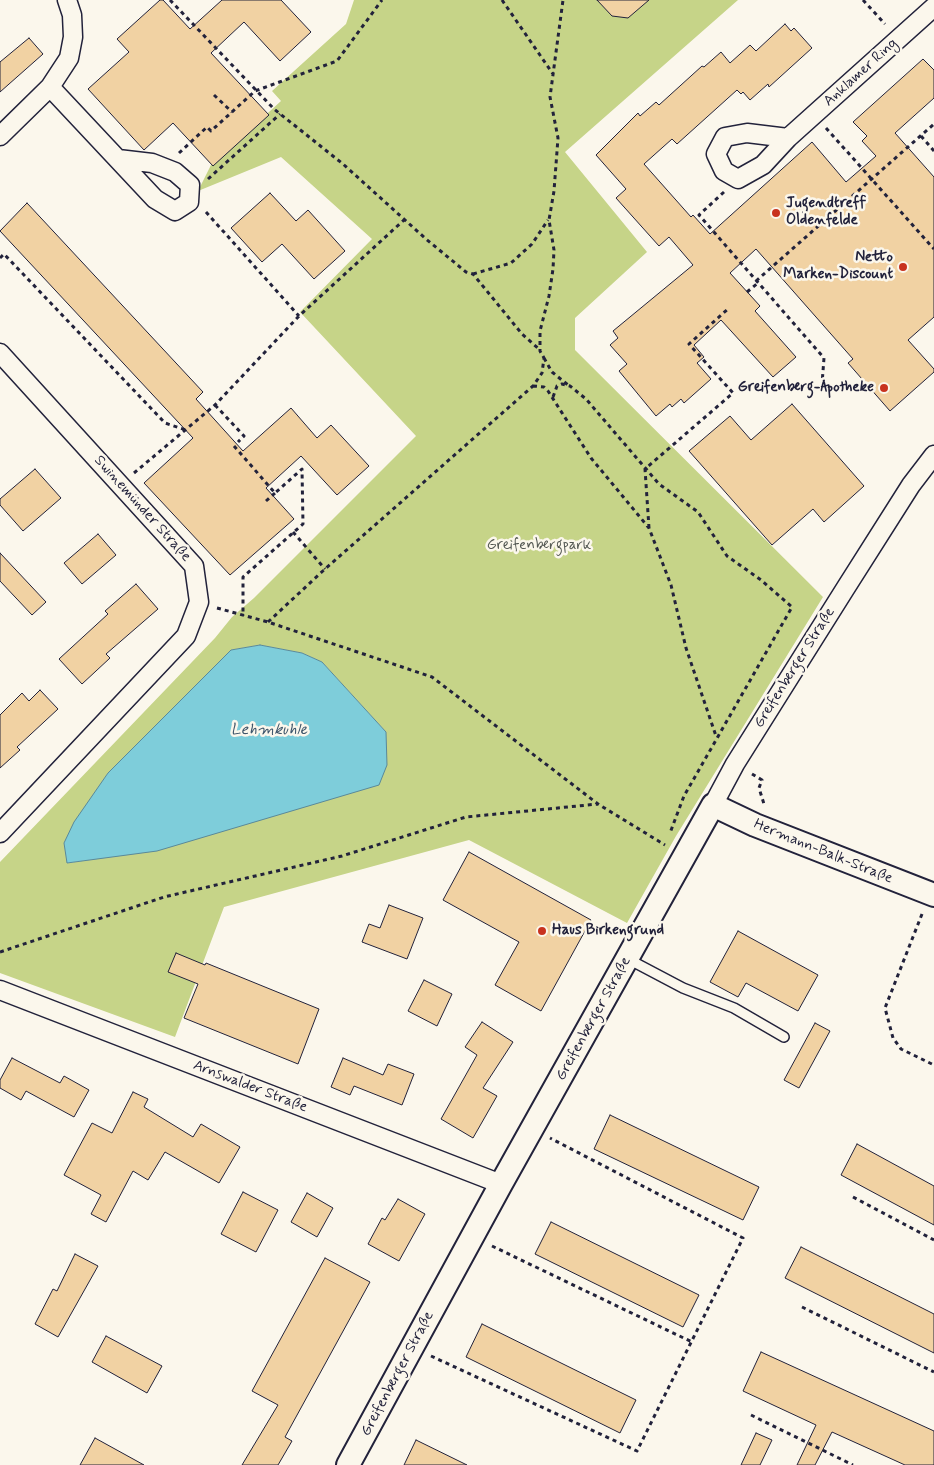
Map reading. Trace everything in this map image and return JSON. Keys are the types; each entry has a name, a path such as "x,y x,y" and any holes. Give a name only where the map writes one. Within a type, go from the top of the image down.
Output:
{"street":[{"path":"0,136 50,88 69,58 73,37 72,15 68,0"},
{"name":"Anklamer Ring","path":"738,179 763,164 788,138 934,7"},
{"path":"50,88 155,198 175,211 190,202 190,185 175,172 163,167 118,158"},
{"path":"738,179 724,171 716,154 725,137 747,134 788,138"},
{"name":"Swinemünder Straße","path":"0,353 194,566 199,602 186,636 0,833"},
{"name":"Greifenberger Straße","path":"348,1465 472,1236 736,764 911,485 934,456"},
{"name":"Hermann-Balk-Straße","path":"713,805 755,825 932,894"},
{"name":"Arnswalder Straße","path":"0,990 501,1184"}],"lane":[{"path":"628,959 683,988 734,1008 784,1036"}],"path":[{"path":"170,0 255,91 280,114 343,164 466,272 472,274 522,334 540,351 552,372 586,399 660,484 698,512 728,556 761,580 792,607 684,796 660,854"},
{"path":"163,167 207,127 211,131 255,91 337,60 382,0"},
{"path":"502,0 553,74"},
{"path":"472,274 511,263 532,244 548,220 554,191 558,138 550,97 564,0"},
{"path":"863,0 899,39"},
{"path":"214,95 232,112"},
{"path":"191,194 280,114"},
{"path":"814,115 934,249"},
{"path":"747,292 934,124"},
{"path":"921,136 934,151"},
{"path":"738,179 699,215 824,358 822,384"},
{"path":"208,214 299,316"},
{"path":"119,484 149,462 215,405 299,316 404,219"},
{"path":"540,351 540,331 549,296 553,269 554,250 548,220"},
{"path":"0,258 4,254 165,424 186,430"},
{"path":"645,469 733,392 689,344 729,308"},
{"path":"268,622 325,569 533,386 542,373 544,358"},
{"path":"533,386 544,387 553,397 591,458 649,528"},
{"path":"553,397 557,386 570,386"},
{"path":"215,405 244,436 238,442"},
{"path":"234,446 275,493"},
{"path":"645,469 649,528 671,585 686,648 717,737"},
{"path":"243,616 243,577 303,524 302,470 266,502"},
{"path":"293,532 325,569"},
{"path":"199,602 268,622 432,677 598,804 665,845"},
{"path":"745,770 762,780 760,796 764,805 755,825"},
{"path":"0,952 164,897 342,856 466,816 598,804"},
{"path":"932,894 885,1008 893,1038 901,1049 934,1065"},
{"path":"412,1348 637,1450 744,1238 532,1129"},
{"path":"853,1197 934,1240"},
{"path":"472,1236 692,1342"},
{"path":"802,1308 934,1372"},
{"path":"751,1415 853,1465"}],"green space":[{"name":"Greifenbergpark","path":"354,0 738,0 565,152 647,252 575,318 575,350 823,597 676,836 627,923 469,840 224,907 175,1037 0,973 0,862 215,638 232,617 254,598 416,436 300,312 372,239 281,157 198,191 211,165 281,101 272,91 346,24","holes":["260,645 302,653 322,662 386,732 94,859 68,863 64,843 108,773 231,650"]}],"water":[{"name":"Lehmkuhle","path":"260,645 302,653 322,662 386,732 387,765 379,785 157,851 67,863 64,843 74,822 108,773 231,650"}],"building":[{"path":"160,0 163,0 190,29 222,0 281,0 311,32 280,61 244,22 211,53 269,115 213,166 173,123 144,150 88,89 129,52 117,39"},
{"path":"597,0 649,0 628,18 612,16"},
{"path":"785,24 791,31 794,28 812,48 769,87 768,84 750,100 743,92 741,94 737,90 677,144 672,139 644,164 691,217 693,215 710,234 812,142 846,182 876,156 862,141 867,136 853,122 923,59 934,70 934,98 895,133 934,177 934,317 908,340 934,369 934,372 890,411 848,363 853,359 756,249 730,273 760,306 755,311 796,357 773,377 721,320 694,345 704,357 697,363 711,379 684,403 681,399 672,407 670,404 656,416 619,371 627,364 610,345 618,338 613,331 693,265 669,237 659,246 616,198 626,189 596,155 638,113 640,116 656,102 659,105 702,66 704,67 721,52 730,63 750,45 756,51"},
{"path":"29,38 43,54 0,92 0,62"},
{"path":"270,193 296,221 308,210 345,251 314,279 282,244 262,262 231,228"},
{"path":"27,203 203,392 196,399 243,451 291,408 317,438 331,425 369,466 337,495 301,456 266,488 294,519 230,575 144,483 193,438 0,231"},
{"path":"792,404 864,486 824,522 813,509 772,545 689,451 730,416 751,440"},
{"path":"35,469 61,498 23,531 0,505 0,499"},
{"path":"98,534 116,555 82,584 64,563"},
{"path":"0,553 46,602 32,615 0,581"},
{"path":"136,584 158,609 106,654 110,658 82,684 59,659 108,614 105,611"},
{"path":"40,690 58,709 17,747 20,750 0,768 0,715 22,693 29,701"},
{"name":"Haus Birkengrund","path":"469,852 591,920 541,1011 495,985 519,942 443,900"},
{"path":"389,905 423,918 407,959 362,942 369,924 380,928"},
{"path":"738,931 818,975 798,1011 746,983 738,997 710,982"},
{"path":"176,953 205,965 206,963 319,1009 298,1064 184,1018 198,984 168,972"},
{"path":"424,980 452,994 437,1026 408,1011"},
{"path":"482,1022 513,1042 483,1088 497,1096 473,1138 441,1119 477,1055 465,1047"},
{"path":"815,1023 830,1031 799,1088 784,1080"},
{"path":"12,1058 60,1083 64,1076 89,1090 74,1117 26,1091 21,1100 0,1088 0,1080"},
{"path":"343,1058 383,1075 388,1064 414,1074 402,1105 354,1086 350,1095 331,1087"},
{"path":"133,1092 148,1099 144,1107 193,1137 201,1124 240,1147 219,1183 165,1152 148,1180 133,1171 106,1222 91,1214 101,1195 64,1175 92,1123 112,1133"},
{"path":"610,1115 759,1187 743,1220 594,1149"},
{"path":"857,1144 934,1186 934,1225 841,1175"},
{"path":"243,1192 278,1210 256,1252 221,1234"},
{"path":"307,1193 333,1208 317,1237 291,1222"},
{"path":"398,1199 425,1214 399,1261 368,1244 382,1218 385,1220"},
{"path":"551,1222 699,1295 683,1327 535,1254"},
{"path":"801,1247 934,1314 934,1353 785,1278"},
{"path":"75,1254 98,1266 58,1337 35,1324 53,1289 57,1291"},
{"path":"325,1258 370,1282 285,1437 292,1441 278,1465 242,1465 278,1405 252,1391"},
{"path":"482,1324 636,1400 620,1433 466,1357"},
{"path":"106,1336 162,1366 147,1393 92,1362"},
{"path":"761,1352 934,1431 934,1465 905,1465 832,1432 815,1465 797,1465 816,1425 743,1391"},
{"path":"756,1433 772,1440 760,1465 741,1465"},
{"path":"95,1438 144,1465 80,1465"},
{"path":"416,1440 467,1465 404,1465"}],"place":[{"name":"Jugendtreff Oldenfelde","path":"776,213"},
{"name":"Netto Marken-Discount","path":"903,267"},
{"name":"Greifenberg-Apotheke","path":"884,388"},
{"name":"Haus Birkengrund","path":"542,931"}]}
